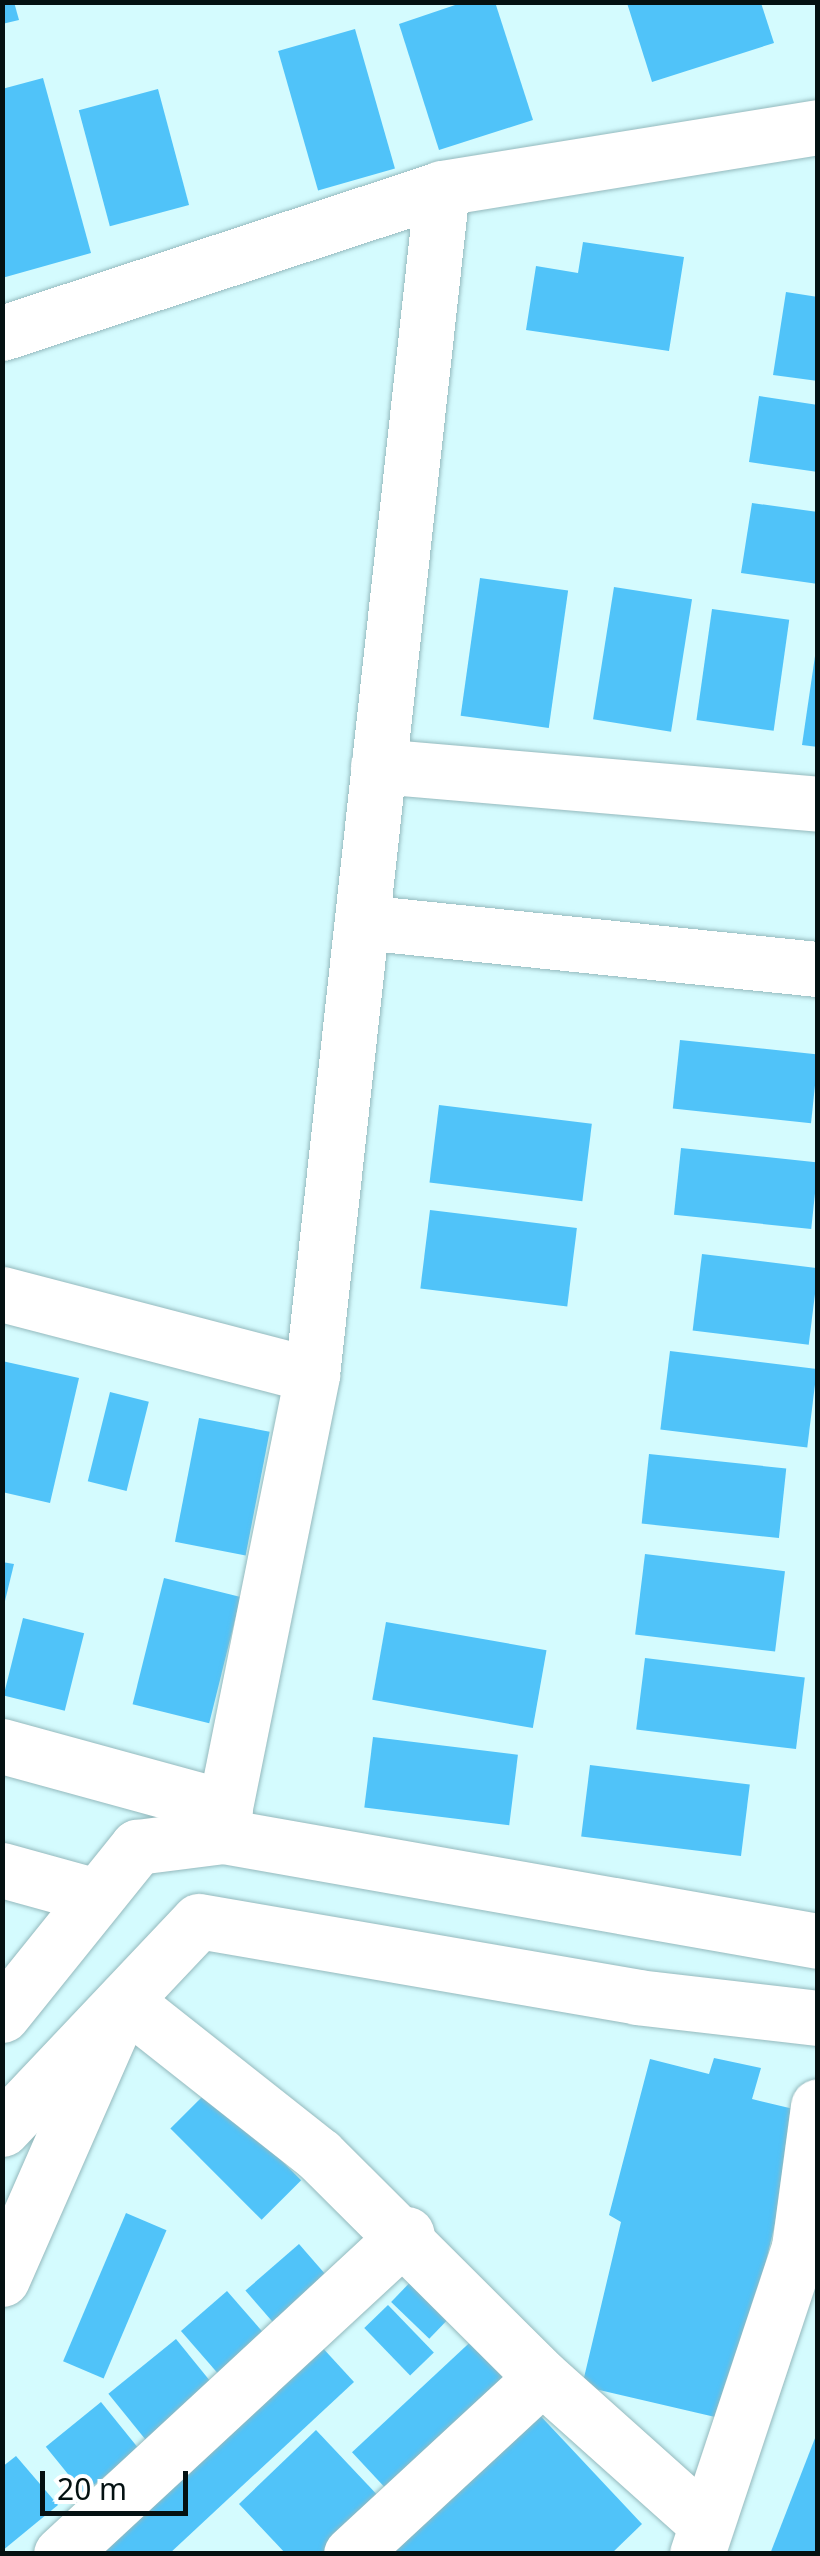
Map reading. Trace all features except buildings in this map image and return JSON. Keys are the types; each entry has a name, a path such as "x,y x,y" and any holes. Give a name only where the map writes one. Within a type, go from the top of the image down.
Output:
{"street":[{"path":"2,332 442,188 818,127"},
{"path":"224,1822 312,1375 442,188"},
{"path":"378,766 818,804"},
{"path":"362,922 818,970"},
{"path":"2,1294 312,1375"},
{"path":"2,1746 224,1822 818,1941"},
{"path":"2,2015 92,1895 137,1847 224,1822"},
{"path":"2,1870 92,1895"},
{"path":"2,2129 199,1922 637,1997 818,2018"},
{"path":"124,2001 406,2234 700,2538 808,2256 818,2106"},
{"path":"2,2279 124,2001"},
{"path":"60,2554 406,2234"},
{"path":"351,2554 542,2377"}]}
